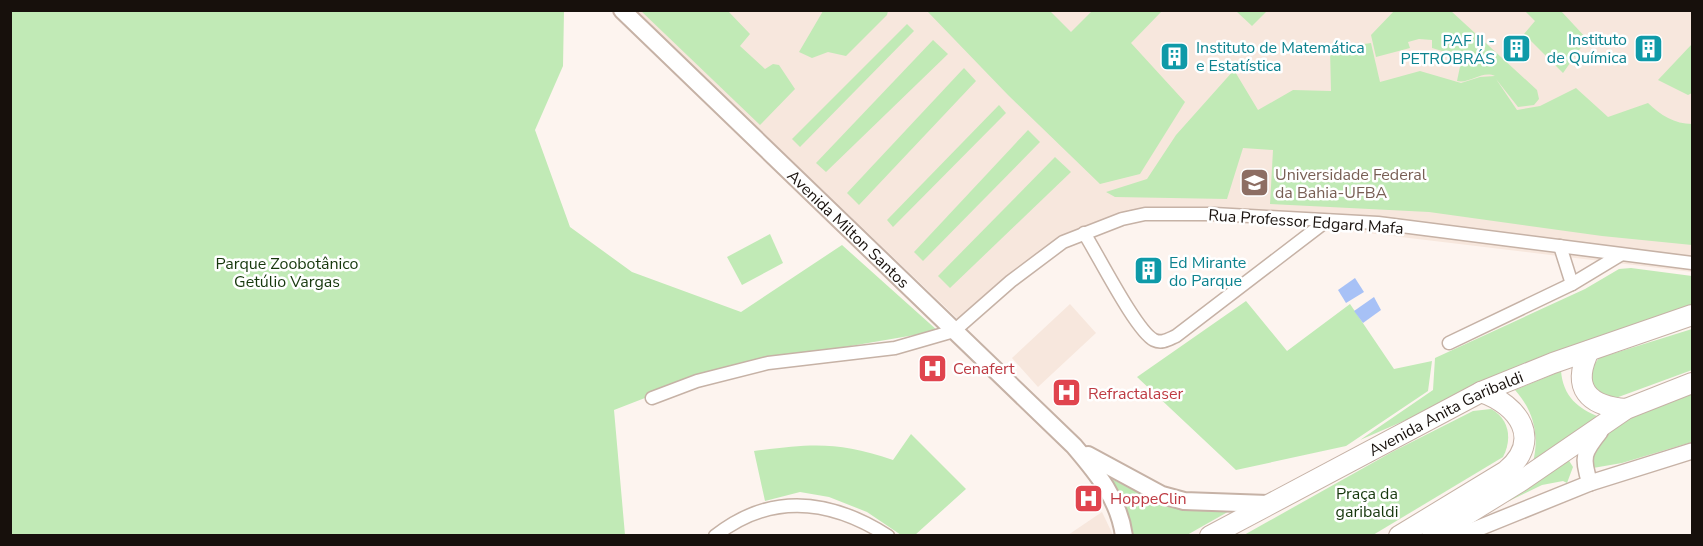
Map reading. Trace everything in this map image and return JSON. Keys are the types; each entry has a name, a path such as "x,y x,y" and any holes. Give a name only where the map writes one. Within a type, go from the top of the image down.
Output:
{"main road":[{"name":"Avenida Milton Santos","path":"622,10 1074,446 1101,478 1114,501 1124,536"},
{"name":"Avenida Anita Garibaldi","path":"1210,536 1480,392 1692,315"},
{"path":"1588,351 1582,365 1581,379 1585,391 1592,400 1603,406 1626,409"},
{"path":"1432,536 1521,481 1626,409 1692,383"},
{"path":"1399,536 1506,471 1520,458 1525,438 1517,416 1506,403 1480,392"},
{"name":"Avenida Milton Santos","path":"1074,446 1109,468 1162,495 1184,501 1268,504"}],"street":[{"name":"Rua Professor Edgard Mafa","path":"954,331 1044,254 1084,233 1122,219 1145,214 1214,214 1325,222 1378,223 1692,263"},
{"path":"1084,233 1137,321 1153,340 1160,342 1185,329 1325,222"},
{"path":"1560,246 1572,284"},
{"path":"1449,343 1572,284 1620,255"},
{"path":"652,398 697,381 768,363 895,348 954,331"},
{"path":"1590,483 1583,464 1584,455 1607,423"},
{"path":"1459,536 1590,483 1692,451"},
{"path":"715,536 751,514 778,506 808,505 838,511 863,520 888,536"}],"shaded area":[{"name":"Universidade Federal da Bahia-UFBA","path":"636,11 1692,11 1692,272 1284,223 1114,220 1057,244 962,323"},
{"path":"1070,304 1096,333 1038,387 1012,358"},
{"path":"1102,512 1113,535 1068,535"}],"green space":[{"name":"Parque Zoobotânico Getúlio Vargas","path":"10,11 564,11 563,66 535,130 570,227 632,272 741,312 842,245 938,331 757,362 699,377 614,410 625,535 11,535"},
{"path":"641,11 728,11 750,34 740,46 765,69 773,64 779,65 795,89 760,125"},
{"path":"823,11 888,11 887,15 846,56 828,52 812,58 799,52"},
{"path":"927,11 1050,11 1071,32 1092,11 1162,11 1131,43 1185,102 1140,174 1100,184 1008,95"},
{"path":"1236,11 1267,11 1252,26"},
{"path":"1394,11 1451,11 1537,90 1539,99 1534,105 1518,107 1496,79 1517,110 1540,106 1576,88 1608,117 1648,103 1668,118 1692,124 1692,245 1602,236 1429,212 1270,204 1273,150 1243,148 1227,199 1115,197 1106,192 1147,179 1176,135 1234,70 1258,110 1293,90 1331,91 1330,49 1371,43 1380,82 1420,71 1461,83 1480,77 1495,76 1485,75 1467,81 1457,81 1462,57 1432,48 1432,40 1419,39 1408,42 1410,48 1376,57 1371,35"},
{"path":"1525,11 1561,11 1587,39 1563,73 1524,34 1535,21"},
{"path":"907,24 914,31 800,147 792,139"},
{"path":"933,40 948,54 826,172 816,163"},
{"path":"1692,44 1692,93 1688,95 1658,80"},
{"path":"964,68 976,81 859,205 847,193"},
{"path":"999,105 1006,113 893,227 887,220"},
{"path":"1028,130 1040,142 923,261 914,252"},
{"path":"1055,157 1071,172 950,288 938,276"},
{"path":"770,234 783,263 742,285 727,257"},
{"path":"1631,268 1692,276 1692,306 1547,359 1360,440 1433,390 1435,358 1585,289 1619,269"},
{"path":"1246,301 1287,351 1350,304 1394,369 1432,361 1428,391 1346,446 1236,470 1137,377"},
{"path":"1692,329 1692,370 1613,399 1595,395 1586,382 1590,370 1599,358"},
{"path":"1561,371 1565,388 1573,400 1585,410 1600,417 1533,462 1536,442 1533,423 1526,406 1515,390"},
{"path":"1692,393 1692,442 1622,463 1593,468 1586,454 1606,430 1647,408"},
{"name":"Praça da garibaldi","path":"1491,409 1502,418 1508,430 1508,444 1503,457 1373,535 1244,535 1392,452 1473,411"},
{"path":"911,434 966,489 915,535 901,535 867,512 829,497 800,492 765,501 754,451 824,446 856,450 893,460"},
{"path":"1568,459 1573,467 1567,483 1563,481 1542,485 1505,503"},
{"path":"1106,476 1166,507 1233,509 1187,535 1129,535"}],"water":[{"path":"1355,278 1364,292 1346,303 1338,290"},
{"path":"1374,297 1381,310 1363,323 1354,311"}],"place":[{"name":"Instituto de Química","path":"1648,48"},
{"name":"PAF II - PETROBRÁS","path":"1516,49"},
{"name":"Instituto de Matemática e Estatística","path":"1175,56"},
{"name":"Universidade Federal da Bahia-UFBA","path":"1254,183"},
{"name":"Ed Mirante do Parque","path":"1148,271"},
{"name":"Cenafert","path":"932,368"},
{"name":"Refractalaser","path":"1067,393"},
{"name":"HoppeClin","path":"1089,498"}]}
